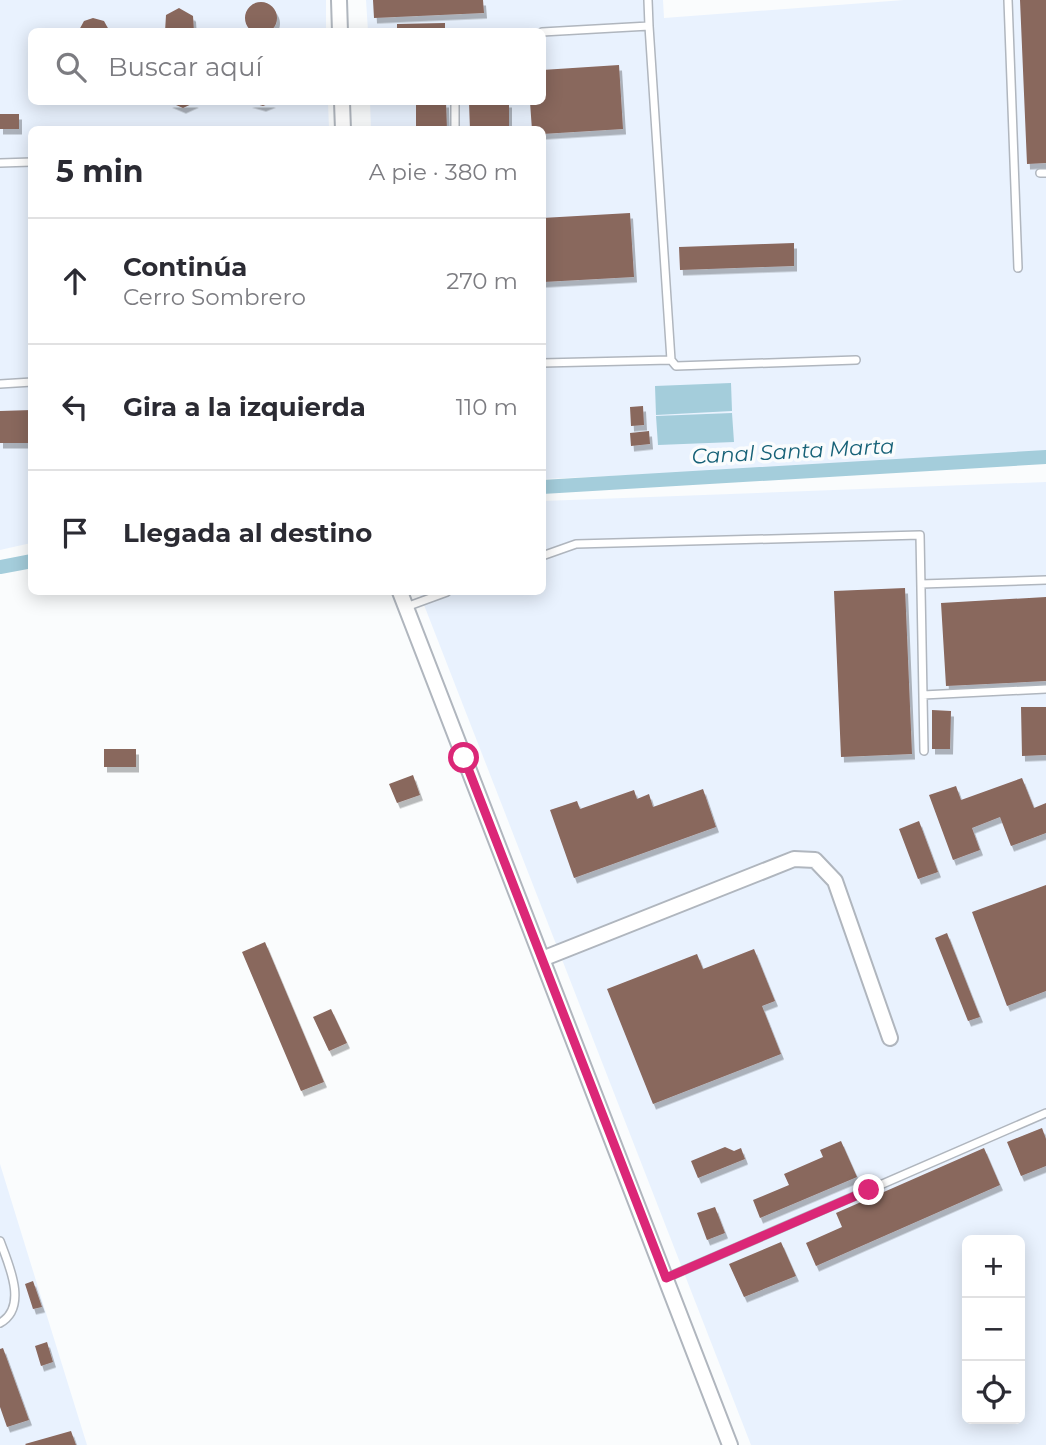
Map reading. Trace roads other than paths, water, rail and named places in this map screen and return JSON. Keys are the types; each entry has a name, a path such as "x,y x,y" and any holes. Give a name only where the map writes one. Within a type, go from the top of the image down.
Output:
{"street":[{"path":"339,0 340,28"},
{"path":"342,105 343,126"},
{"path":"401,595 730,1445"},
{"path":"542,959 794,859 807,857 815,860 835,881 890,1038"}],"lane":[{"path":"648,0 671,360 676,366 856,360"},
{"path":"1008,0 1018,268"},
{"path":"546,32 649,26"},
{"path":"455,105 455,126"},
{"path":"0,163 28,162"},
{"path":"546,363 671,360"},
{"path":"0,384 28,382"},
{"path":"546,555 576,544 920,535 924,751"},
{"path":"921,584 1046,580"},
{"path":"406,607 439,595"},
{"path":"923,695 1046,689"},
{"path":"666,1278 1046,1113"},
{"path":"0,1241 15,1282 12,1308 0,1323"}],"water":[{"path":"731,383 732,411 656,415 655,386"},
{"path":"732,413 734,442 658,445 656,416"}],"waterway":[{"name":"Canal Santa Marta","path":"546,487 1046,457"},
{"name":"Canal Santa Marta","path":"0,567 28,562"}]}
